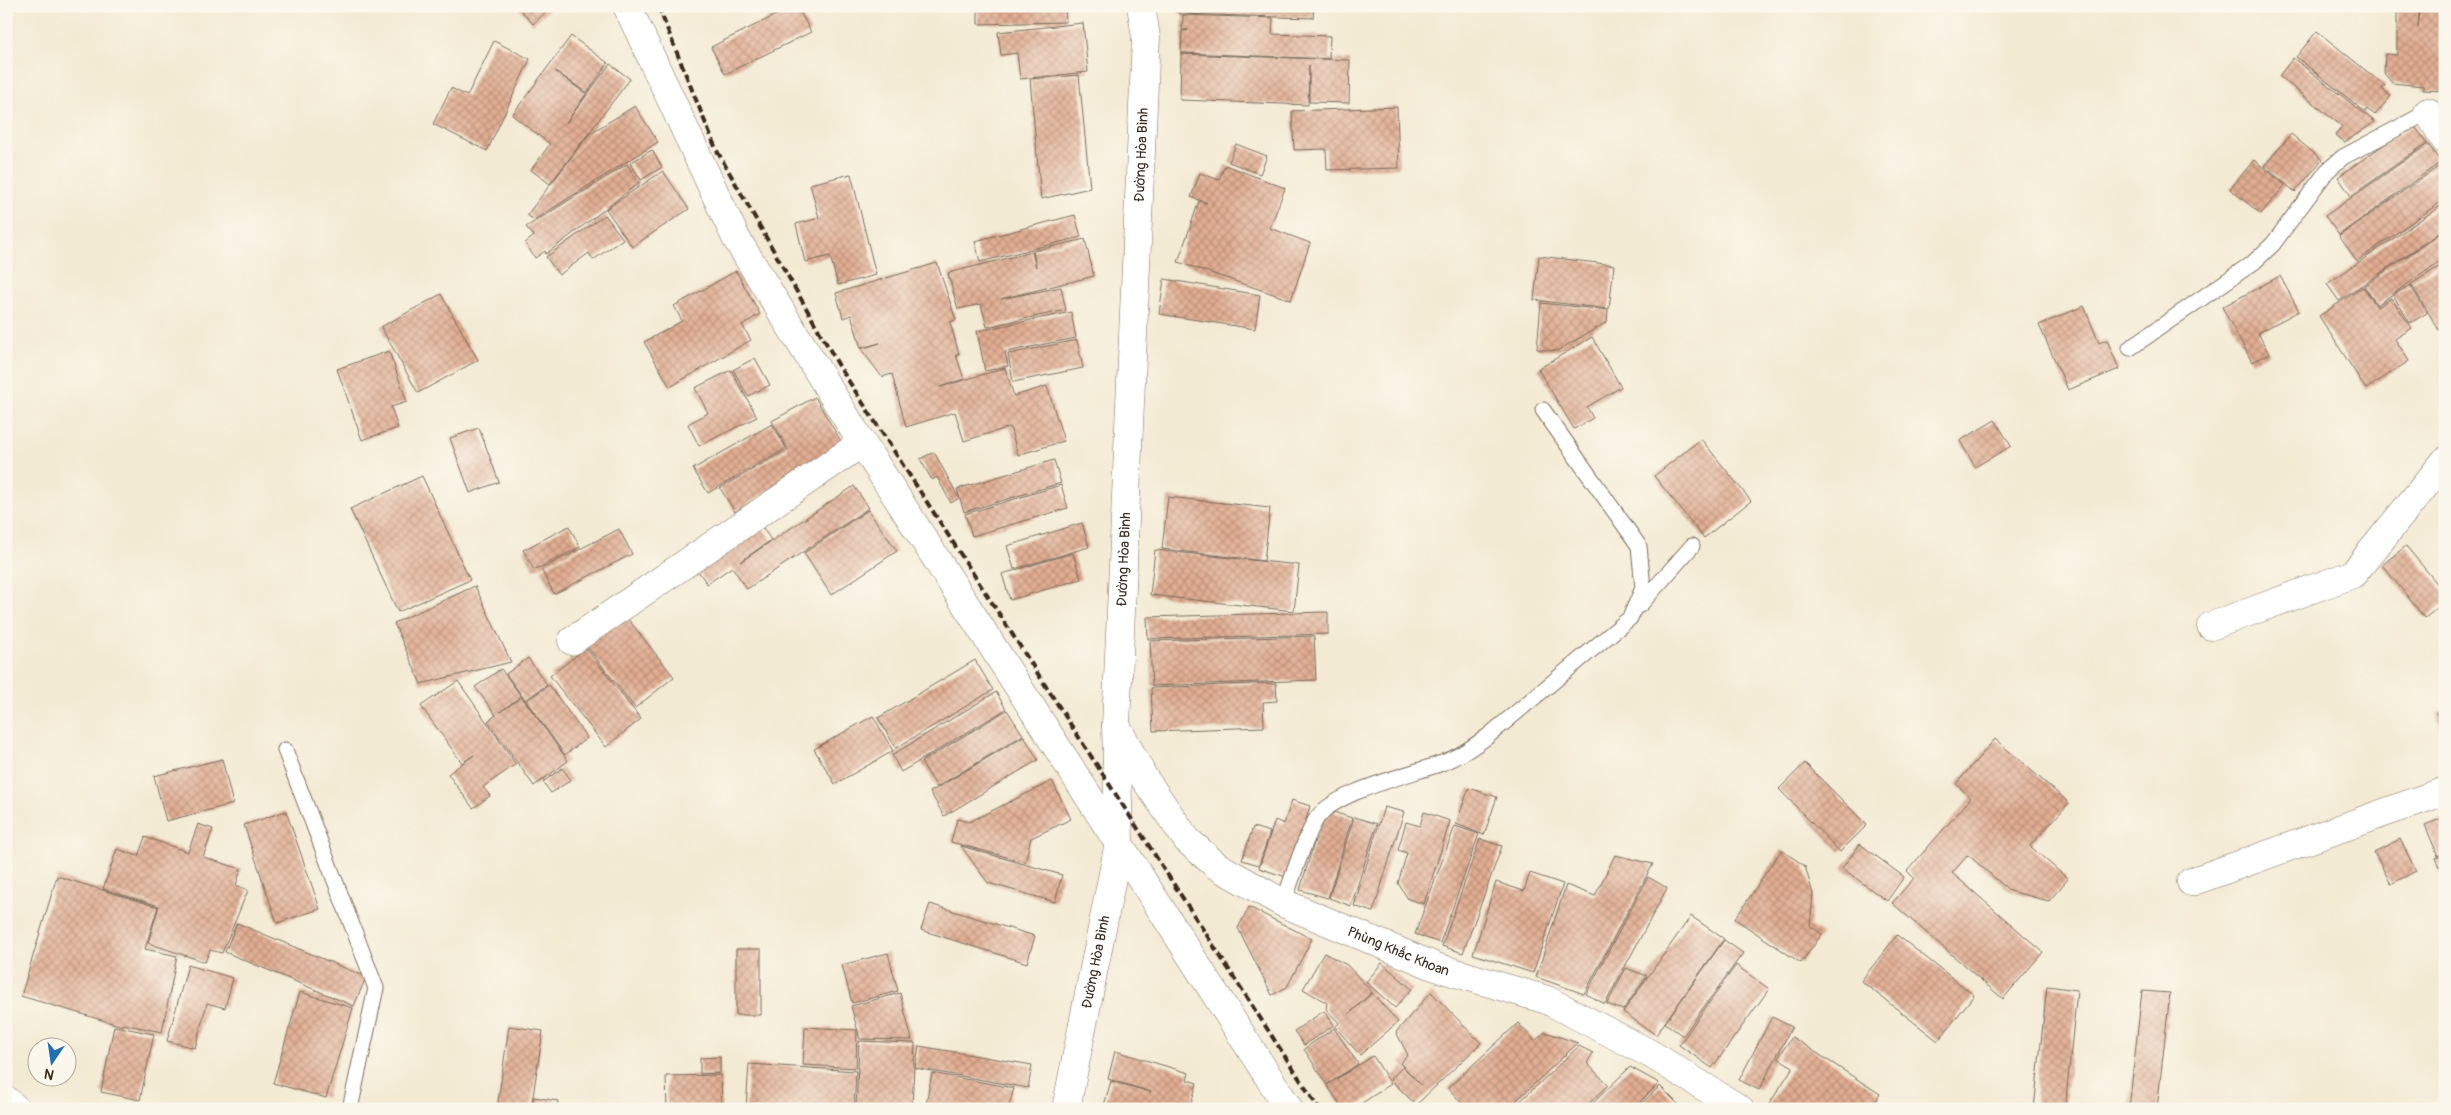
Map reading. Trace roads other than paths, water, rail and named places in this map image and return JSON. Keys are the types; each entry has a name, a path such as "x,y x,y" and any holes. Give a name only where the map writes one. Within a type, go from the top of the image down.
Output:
{"street":[{"path":"627,6 736,238 862,443 1289,1109"},
{"name":"Đường Hòa Bình","path":"1066,1109 1119,843 1116,725 1146,37 1141,6"},
{"path":"2428,112 2445,140"},
{"path":"572,641 862,443"},
{"path":"2211,626 2353,574 2445,461"},
{"name":"Phùng Khắc Khoan","path":"1116,725 1144,778 1187,840 1217,866 1283,903 1436,966 1547,1000 1649,1053 1740,1109"},
{"path":"2191,882 2445,791"},
{"path":"6,1100 16,1109"}],"lane":[{"path":"2130,348 2254,262 2273,244 2327,171 2343,157 2428,112"},
{"path":"1542,410 1639,546 1643,588 1630,618"},
{"path":"1283,903 1315,821 1326,808 1345,797 1444,762 1464,752 1488,736 1630,618 1692,546"},
{"path":"285,750 376,988 350,1109"}],"railway":[{"path":"658,6 716,149 839,366 1319,1109"}]}
